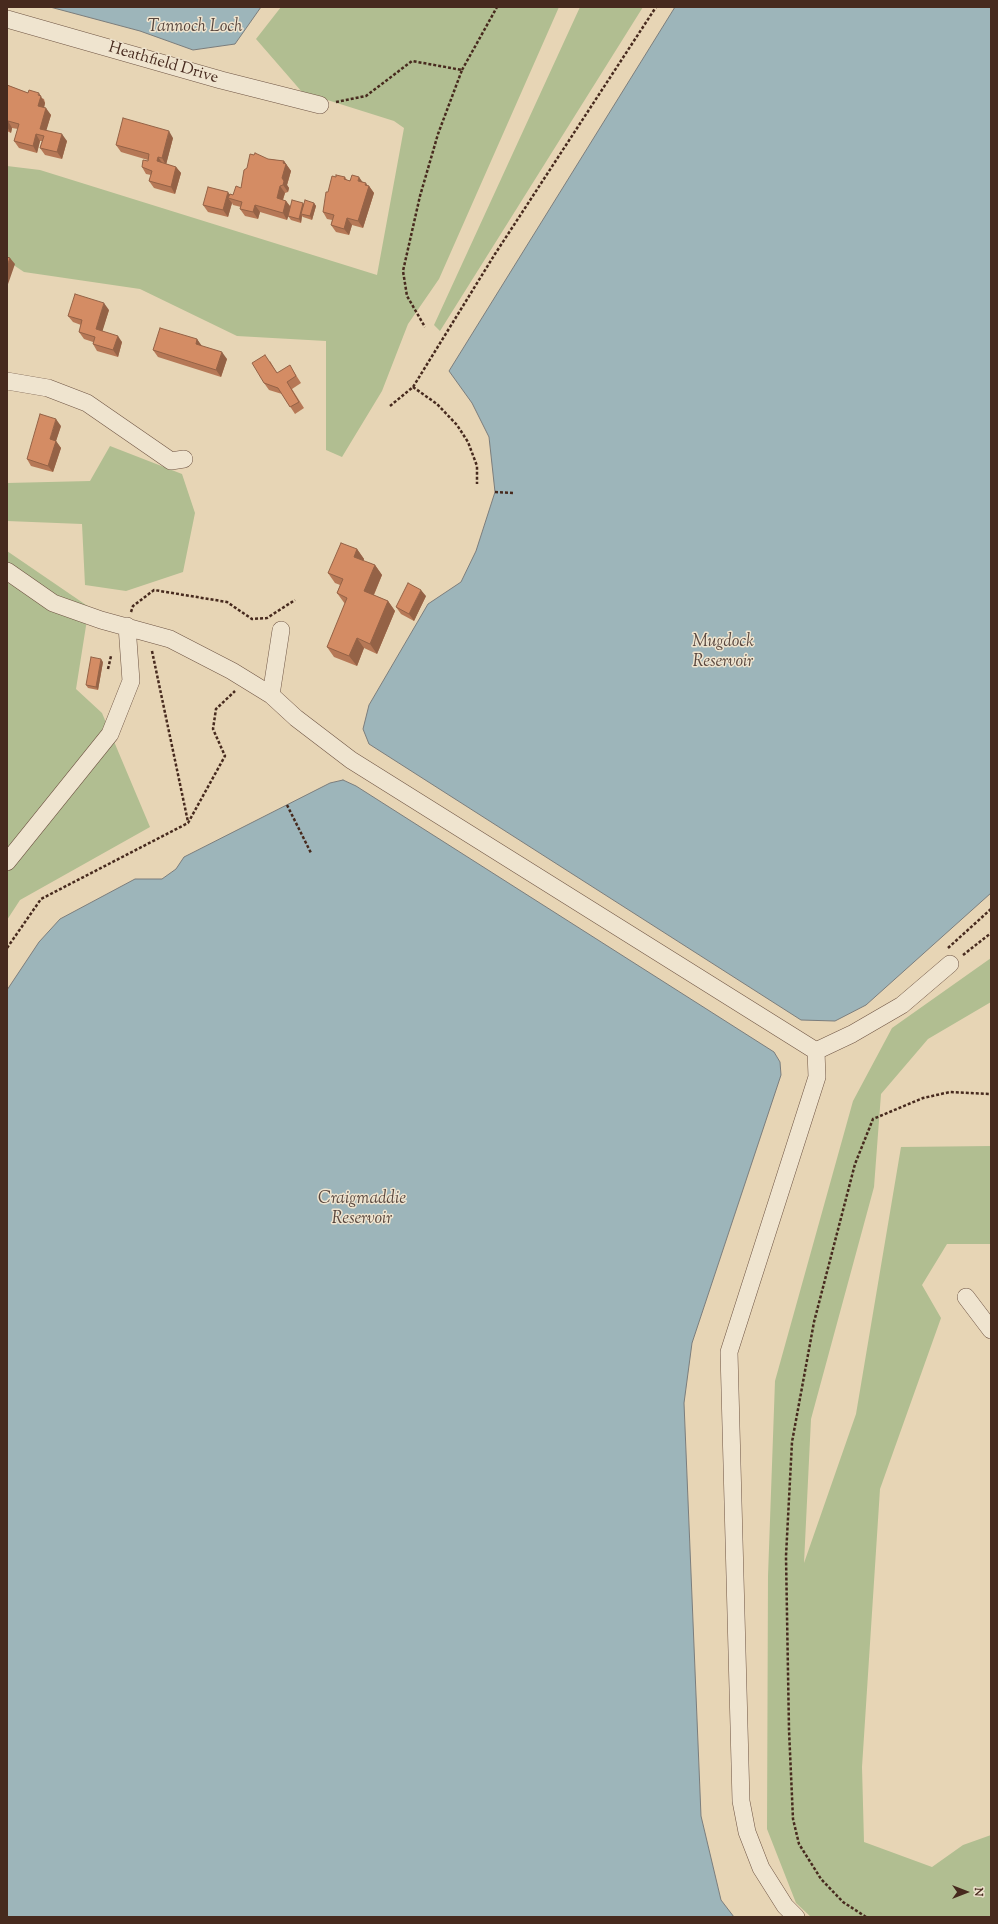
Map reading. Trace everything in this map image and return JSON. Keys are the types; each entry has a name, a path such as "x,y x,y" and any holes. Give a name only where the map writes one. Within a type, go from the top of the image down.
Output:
{"street":[{"name":"Heathfield Drive","path":"7,19 221,80 320,105"},
{"path":"7,381 48,388 87,403 171,461 184,459"},
{"path":"7,571 53,603 101,620 170,639 232,671 271,695 296,718 351,760 816,1051"},
{"path":"7,862 110,734 131,680 127,626"},
{"path":"271,695 281,630"},
{"path":"816,1051 852,1034 902,1005 950,964"},
{"path":"796,1917 785,1906 761,1868 747,1832 742,1801 729,1352 817,1077 816,1051"},
{"path":"966,1297 991,1330"}],"path":[{"path":"425,327 407,296 403,270 420,196 438,134 462,70 497,7"},
{"path":"390,406 413,387 495,254 656,7"},
{"path":"320,105 366,96 412,61 462,70"},
{"path":"413,387 437,404 457,426 468,442 477,466 477,484"},
{"path":"495,492 514,492"},
{"path":"127,626 133,606 154,590 227,602 252,619 267,618 295,600"},
{"path":"144,631 154,656 188,823"},
{"path":"108,669 112,653"},
{"path":"7,948 41,899 188,823 225,756 213,729 216,709 235,692 232,671"},
{"path":"287,805 311,853"},
{"path":"950,964 991,933"},
{"path":"866,1917 843,1902 821,1879 799,1844 793,1820 789,1730 786,1556 792,1442 814,1322 855,1164 872,1119 923,1098 950,1092 991,1094"}],"green space":[{"path":"281,7 559,7 439,279 408,324 382,391 342,457 326,450 326,341 237,336 140,289 24,272 12,264 7,258 7,166 40,170 377,275 404,128 394,121 302,92 256,39"},
{"path":"580,7 643,7 440,331 434,325"},
{"path":"110,446 182,474 195,513 183,572 126,591 85,585 82,524 7,521 7,483 90,481"},
{"path":"7,551 89,607 76,689 102,713 150,827 20,900 7,920"},
{"path":"991,958 991,1002 928,1039 881,1094 874,1187 811,1419 804,1563 856,1414 901,1147 991,1146 991,1244 947,1244 922,1285 941,1318 880,1489 862,1767 864,1842 932,1867 963,1845 991,1835 991,1917 811,1917 796,1903 767,1829 768,1576 775,1381 853,1101 892,1028"}],"water":[{"name":"Tannoch Loch","path":"50,7 261,7 235,44 193,50 140,31"},
{"name":"Mugdock Reservoir","path":"675,7 991,7 991,893 866,1005 835,1021 801,1020 369,744 363,729 369,705 428,604 461,582 476,551 495,492 489,437 472,403 449,371"},
{"name":"Craigmaddie Reservoir","path":"343,780 356,786 774,1052 780,1062 781,1075 692,1343 684,1403 701,1816 721,1900 734,1917 7,1917 7,990 39,942 60,919 135,879 162,879 176,869 184,857 330,783"}],"building":[{"path":"7,85 28,93 29,90 39,93 38,95 41,96 38,106 46,108 40,129 62,134 57,152 40,148 44,136 36,134 33,146 14,141 19,124 8,121 7,123"},
{"path":"123,118 169,131 162,158 158,157 157,161 176,167 171,187 149,181 152,171 142,167 143,160 148,161 149,154 116,145"},
{"path":"255,153 268,159 284,161 283,163 286,164 282,178 284,181 283,185 280,186 277,198 286,201 283,213 255,205 253,212 240,209 242,202 228,198 230,194 233,195 236,186 241,188 244,170 247,168 250,154 254,155"},
{"path":"336,175 345,177 344,179 350,181 352,175 359,177 358,181 366,183 365,185 369,186 358,221 347,218 344,229 331,225 334,215 323,212 326,192 328,192 332,176 336,177"},
{"path":"208,187 228,192 223,210 203,205"},
{"path":"292,200 303,203 299,219 288,216"},
{"path":"305,200 314,203 310,216 301,214"},
{"path":"7,257 10,258 7,266"},
{"path":"75,294 104,303 96,329 118,336 113,350 93,344 95,337 79,332 82,320 68,316"},
{"path":"160,328 197,339 196,344 222,352 216,370 153,350"},
{"path":"265,355 277,373 290,365 296,376 287,382 299,402 290,407 278,388 264,383 252,363"},
{"path":"40,414 56,419 50,439 56,441 48,466 27,459"},
{"path":"341,543 357,549 354,557 375,565 364,591 388,601 370,644 357,638 349,656 327,647 347,598 337,593 343,579 328,573"},
{"path":"408,583 421,590 409,614 396,607"},
{"path":"91,657 101,659 96,687 86,685"}]}
